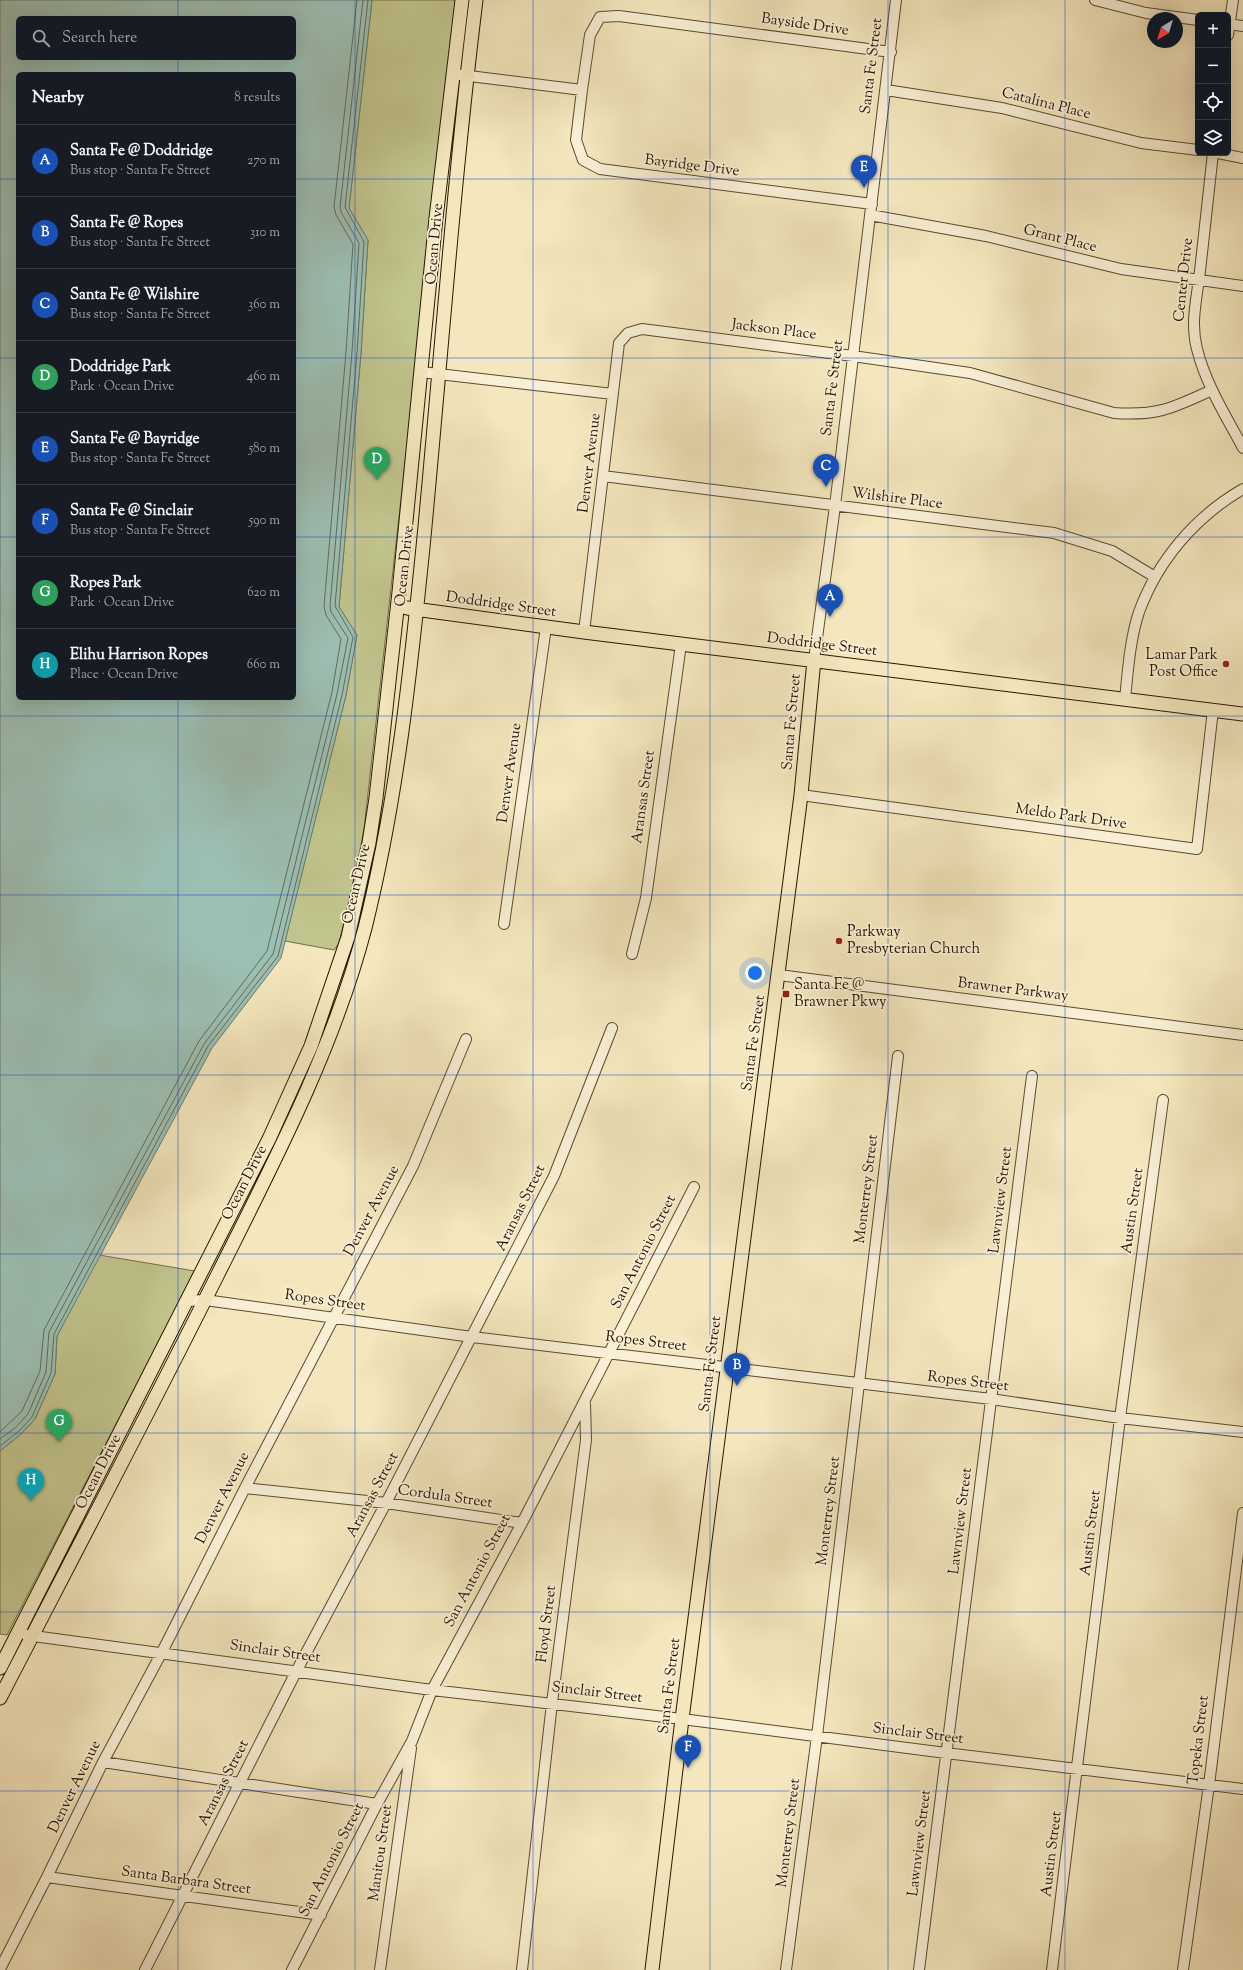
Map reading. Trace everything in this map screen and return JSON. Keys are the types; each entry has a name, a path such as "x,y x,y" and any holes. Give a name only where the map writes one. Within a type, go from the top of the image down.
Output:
{"main road":[{"name":"Ocean Drive","path":"0,1668 269,1140 311,1046 348,937 369,842 376,798 398,607 436,218 462,0"},
{"name":"Ocean Drive","path":"0,1698 205,1300 306,1096 337,1020 364,928 391,803 416,610 440,375 466,75 476,0"},
{"path":"436,218 454,219"},
{"path":"430,290 447,291"},
{"name":"Doddridge Street","path":"398,607 584,632 1243,714"},
{"name":"Santa Fe Street","path":"652,1970 682,1719 779,975 801,795 814,660"},
{"path":"361,880 375,882"},
{"path":"311,1046 324,1051"},
{"path":"292,1090 306,1096"},
{"path":"269,1140 282,1146"},
{"path":"246,1186 260,1190"},
{"path":"101,1468 115,1475"},
{"path":"47,1574 60,1581"}],"street":[{"name":"Santa Fe Street","path":"814,660 835,506 896,0"},
{"path":"1095,0 1146,13 1195,20"},
{"path":"1231,12 1233,0"},
{"name":"Bayside Drive","path":"582,90 590,35 600,17 619,16 890,52"},
{"path":"1231,24 1243,26"},
{"path":"453,74 582,90"},
{"name":"Bayridge Drive","path":"582,90 576,140 583,160 600,169 872,204"},
{"name":"Catalina Place","path":"886,90 1002,108 1141,143 1195,150"},
{"name":"Center Drive","path":"1214,156 1199,279 1194,307 1194,329 1202,366 1212,390 1243,448"},
{"path":"1231,156 1243,158"},
{"name":"Grant Place","path":"870,215 986,236 1121,269 1243,286"},
{"name":"Jackson Place","path":"613,394 619,343 628,334 642,329 853,356 970,373 1114,413 1141,414 1171,409 1212,390"},
{"path":"421,372 613,394"},
{"name":"Denver Avenue","path":"584,632 613,394"},
{"name":"Wilshire Place","path":"603,476 1054,533 1112,551 1155,577"},
{"path":"1125,699 1130,656 1139,612 1155,577 1197,521 1225,499 1243,489"},
{"name":"Denver Avenue","path":"504,924 546,627"},
{"name":"Aransas Street","path":"632,954 646,898 681,644"},
{"name":"Meldo Park Drive","path":"801,795 1197,849 1213,710"},
{"name":"Brawner Parkway","path":"779,975 1243,1035"},
{"name":"Aransas Street","path":"145,1970 241,1784 297,1670 386,1503 554,1176 612,1028"},
{"name":"Denver Avenue","path":"0,1968 48,1877 103,1762 162,1652 333,1317 413,1166 466,1039"},
{"name":"Monterrey Street","path":"786,1970 817,1736 898,1056"},
{"name":"Lawnview Street","path":"919,1970 1032,1076"},
{"name":"Austin Street","path":"1052,1970 1120,1418 1163,1100"},
{"name":"San Antonio Street","path":"292,1970 377,1804 412,1741 432,1690 522,1522 694,1188"},
{"name":"Ropes Street","path":"188,1301 205,1300 472,1336 992,1399 1120,1418 1243,1432"},
{"name":"Floyd Street","path":"522,1970 552,1703 586,1440 584,1402"},
{"name":"Cordula Street","path":"245,1488 386,1503 522,1522"},
{"name":"Topeka Street","path":"1183,1970 1209,1785 1243,1513"},
{"name":"Sinclair Street","path":"18,1633 297,1670 432,1690 552,1703 1243,1789"},
{"name":"Manitou Street","path":"380,1970 412,1741"},
{"path":"103,1762 377,1804"},
{"name":"Santa Barbara Street","path":"48,1877 321,1915"}],"green space":[{"path":"372,0 457,0 364,829 355,877 339,943 334,950 285,941 346,695 357,635 339,607 361,353 368,240 349,208"},
{"path":"99,1255 195,1271 7,1635 0,1634 0,1451 21,1434 35,1419 55,1374 57,1336"}],"water":[{"path":"0,0 372,0 349,208 368,240 361,353 339,607 357,635 346,695 281,958 212,1048 57,1336 55,1374 35,1419 21,1434 0,1451"}],"place":[{"name":"Santa Fe @ Bayridge","path":"864,188"},
{"name":"Doddridge Park","path":"377,480"},
{"name":"Santa Fe @ Wilshire","path":"826,487"},
{"name":"Santa Fe @ Doddridge","path":"830,617"},
{"name":"Lamar Park Post Office","path":"1226,664"},
{"name":"Parkway Presbyterian Church","path":"839,941"},
{"name":"Santa Fe @ Brawner Pkwy","path":"786,994"},
{"name":"Santa Fe @ Ropes","path":"737,1386"},
{"name":"Ropes Park","path":"59,1442"},
{"name":"Elihu Harrison Ropes","path":"31,1501"},
{"name":"Santa Fe @ Sinclair","path":"688,1768"}]}
